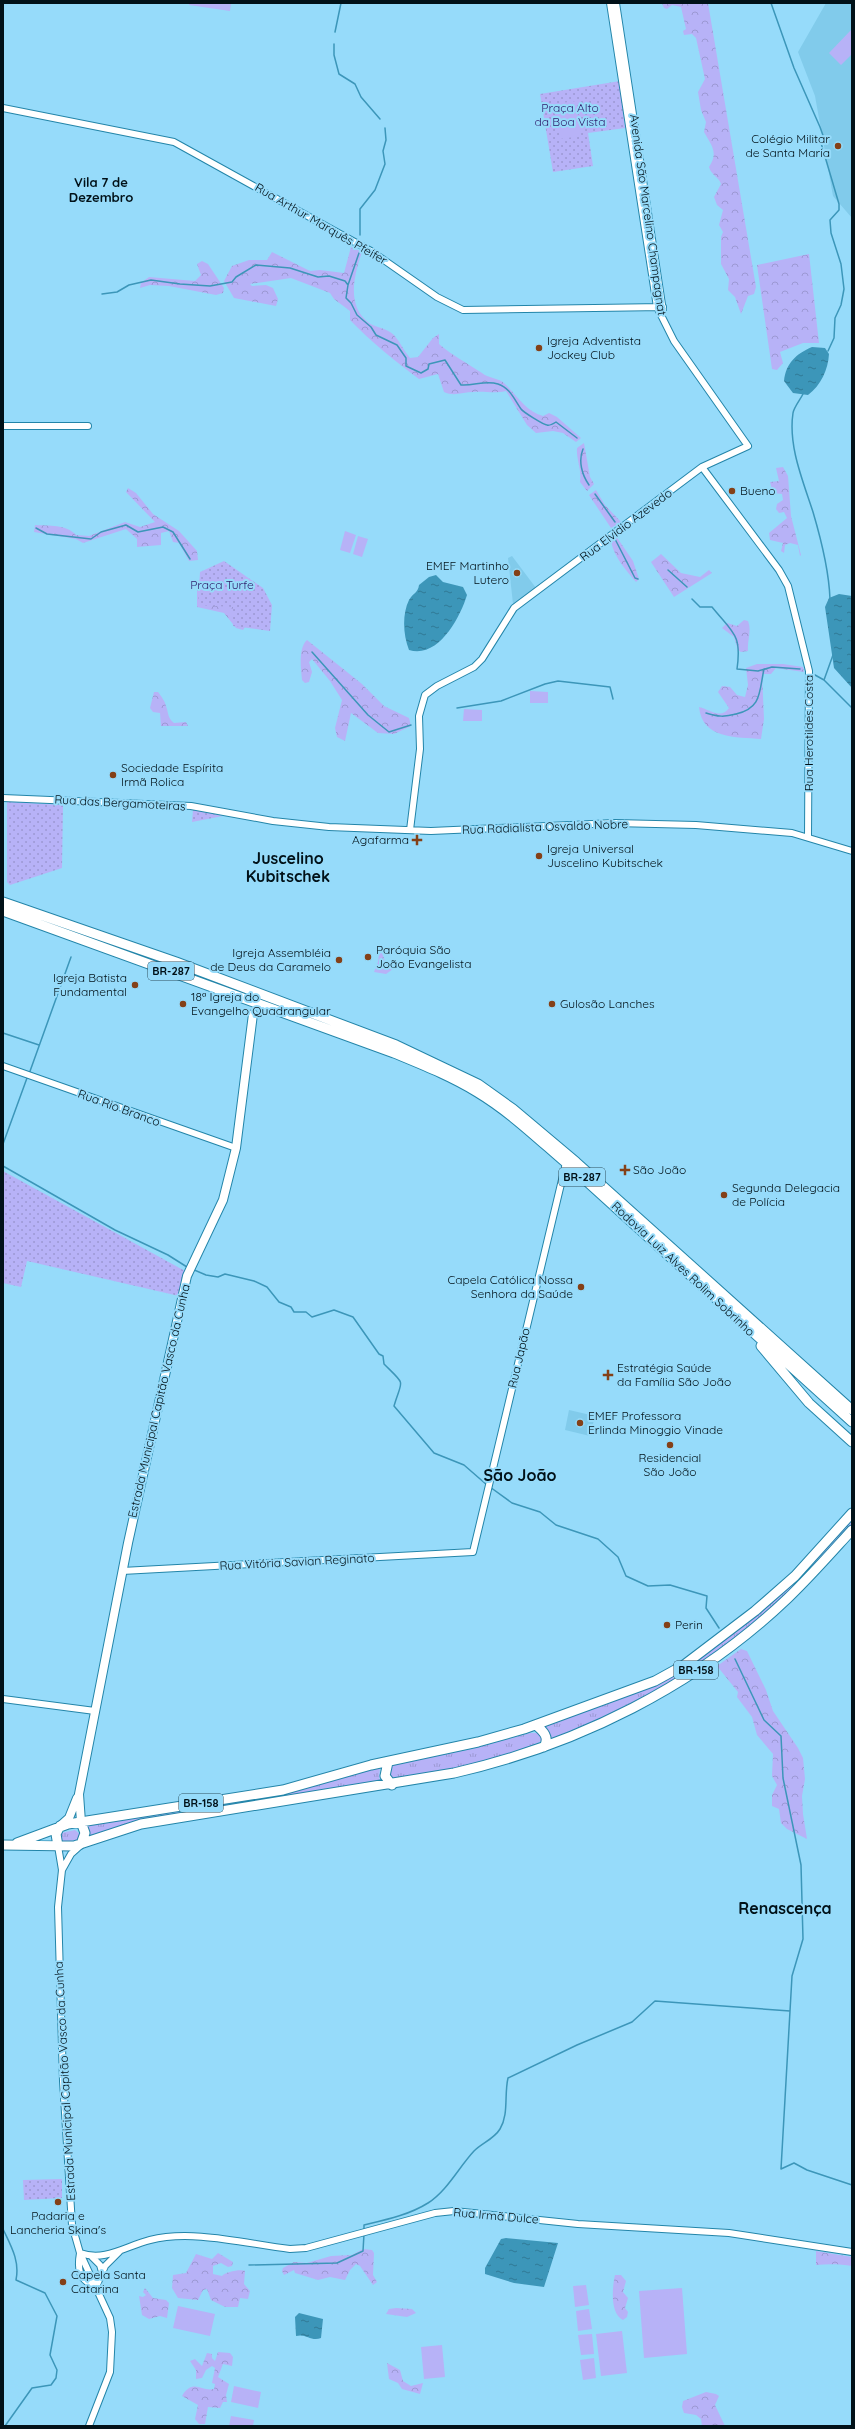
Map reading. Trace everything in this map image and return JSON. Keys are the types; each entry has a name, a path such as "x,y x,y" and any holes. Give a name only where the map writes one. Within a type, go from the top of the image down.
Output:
{"highway":[{"name":"Rodovia Luiz Alves Rolim Sobrinho","path":"3,902 183,965 382,1039 430,1059 471,1080 531,1123 852,1410"},
{"name":"Rodovia Luiz Alves Rolim Sobrinho","path":"3,911 357,1039 436,1070 490,1101 566,1163 852,1422"},
{"name":"BR-287","path":"750,1319 770,1332 852,1403"},
{"name":"BR-287","path":"749,1330 809,1403 852,1442"},
{"name":"BR-158","path":"14,1844 60,1826 283,1790 316,1782 349,1770 472,1744 536,1725 654,1681 684,1665 755,1611 794,1576 852,1513"},
{"name":"BR-158","path":"3,1845 58,1846 82,1844 142,1824 392,1784 476,1768 544,1747 570,1737 644,1702 719,1654 787,1599 852,1530"},
{"path":"536,1725 545,1733 546,1743 544,1747"},
{"path":"388,1762 385,1776 392,1784"},
{"path":"80,1822 84,1833 82,1844"},
{"path":"58,1846 56,1834 60,1826"}],"main road":[{"name":"Estrada Municipal Capitão Vasco da Cunha","path":"60,1826 69,1818 79,1794 122,1571 187,1276 223,1200 236,1148 253,1014"},
{"name":"Estrada Municipal Capitão Vasco da Cunha","path":"79,1794 80,1822"}],"street":[{"name":"Avenida São Marcelino Champagnat","path":"610,3 663,321 674,341 748,446"},
{"name":"Avenida São Marcelino Champagnat","path":"616,3 660,307"},
{"name":"Rua Arthur Marquês Pfeifer","path":"3,108 174,142 370,251 440,299 463,310 660,307"},
{"path":"3,426 88,426"},
{"name":"Rua Elvidio Azevedo","path":"410,830 419,759 419,716 422,701 430,691 474,667 494,643 509,613 702,467 748,446"},
{"name":"Rua Herotildes Costa","path":"702,467 779,570 790,592 809,671 808,838"},
{"name":"Rua das Bergamoteiras","path":"3,798 191,806 237,814"},
{"name":"Rua Radialista Osvaldo Nobre","path":"237,814 300,825 410,830 474,830 655,823 750,828 792,833 852,850"},
{"name":"Rua Rio Branco","path":"3,1066 236,1148"},
{"name":"Rua Japão","path":"473,1552 566,1163"},
{"name":"Rua Vitória Savian Reginato","path":"122,1571 473,1552"},
{"path":"3,1699 95,1711"},
{"name":"Estrada Municipal Capitão Vasco da Cunha","path":"62,1870 71,1854 82,1844"},
{"name":"Estrada Municipal Capitão Vasco da Cunha","path":"58,1846 62,1870 58,1907 63,2075 72,2225 80,2253 111,2323 112,2353 110,2372 89,2426"},
{"name":"Rua Irmã Dulce","path":"92,2257 122,2250 148,2240 168,2236 190,2236 290,2249 306,2248 435,2213 454,2212 578,2224 729,2233 852,2252"},
{"name":"Rua Irmã Dulce","path":"96,2287 102,2272 114,2256 122,2250"},
{"path":"96,2287 85,2281 79,2273 80,2253 92,2257 100,2265 102,2272"}],"shaded area":[{"name":"Colégio Militar de Santa Maria","path":"826,3 852,3 852,218 833,196 815,96 798,52"},
{"name":"EMEF Martinho Lutero","path":"512,556 536,588 513,604 508,558"},
{"name":"EMEF Professora Erlinda Minoggio Vinade","path":"569,1410 595,1416 590,1436 565,1430"}],"green space":[{"path":"189,3 231,3 230,11 189,5"},
{"path":"662,3 708,3 756,287 754,294 748,296 741,314 735,297 728,290 729,279 721,264 721,237 723,232 719,225 723,210 717,205 714,197 721,184 711,172 709,167 714,153 704,132 706,122 701,110 698,92 705,79 696,38 692,34 684,35 683,31 686,29 681,7 672,5 667,9 664,8"},
{"path":"851,30 852,54 841,65 829,53"},
{"name":"Praça Alto da Boa Vista","path":"620,81 625,128 588,133 593,166 553,172 540,94"},
{"path":"576,101 581,136 560,139 555,104"},
{"path":"351,247 362,252 356,270 354,290 357,308 369,323 394,335 410,358 418,357 433,338 439,334 439,344 484,375 504,383 531,411 543,416 549,413 557,417 581,438 576,442 563,433 553,431 536,433 527,425 506,391 451,394 444,392 438,374 419,379 366,336 350,320 350,311 334,299 330,293 291,278 250,284 252,286 266,285 273,288 278,299 276,306 234,298 224,281 232,266 249,260 267,260 272,252 310,271 320,270 344,273"},
{"path":"809,254 819,343 803,343 780,352 783,363 777,370 772,369 757,265"},
{"path":"202,261 208,264 224,288 223,293 216,295 169,286 150,285 140,288 141,283 149,277 195,281 201,275 197,264"},
{"path":"584,443 590,477 594,484 587,491 580,482 577,452 577,448"},
{"path":"783,467 788,476 791,516 801,555 800,556 798,545 790,543 785,545 784,553 781,551 783,543 770,540 769,533 787,518 784,512 779,513 776,509 777,504 783,500 782,494 773,493 770,482 779,481 776,468"},
{"path":"128,488 136,493 153,514 179,531 197,551 198,560 189,561 179,543 173,542 169,531 161,533 161,545 137,547 137,539 126,529 83,543 76,539 34,532 35,525 51,526 62,527 72,531 76,535 89,536 125,522 140,527 155,522 126,492"},
{"path":"596,490 605,505 621,522 611,528 589,495"},
{"path":"345,531 356,535 350,553 340,550"},
{"path":"358,536 368,539 362,557 353,554"},
{"path":"616,536 633,561 639,579 636,582 615,553 611,542"},
{"path":"661,554 681,573 700,577 709,570 712,573 674,597 651,562"},
{"name":"Praça Turfe","path":"224,561 263,588 272,605 270,631 233,626 233,607 198,605 200,572"},
{"path":"212,573 245,627 243,630 236,628 224,613 197,607 197,588 199,580"},
{"path":"744,620 748,621 749,625 748,651 741,652 738,650 734,637 722,628 727,623 737,626"},
{"path":"307,640 362,684 384,706 409,718 411,726 394,734 378,733 351,713 345,741 337,737 335,728 342,700 330,681 312,659 309,662 312,672 309,682 305,683 302,680 301,653"},
{"path":"757,664 783,664 803,667 804,672 776,668 771,674 762,674 764,719 761,739 741,738 722,734 713,731 706,725 699,707 715,713 722,713 729,708 718,692 722,686 730,687 737,695 745,697 748,685 746,668"},
{"path":"530,691 548,692 548,703 530,703"},
{"path":"154,692 158,692 163,699 169,717 174,723 186,722 188,726 161,726 160,713 153,712 150,708"},
{"path":"464,709 482,710 482,721 463,721"},
{"path":"7,802 63,805 62,868 10,885 7,882"},
{"path":"193,810 223,816 192,822"},
{"path":"382,953 385,961 394,961 393,969 386,974 374,972 379,954"},
{"path":"3,1171 185,1271 179,1296 27,1261 21,1287 3,1283"},
{"path":"852,1517 852,1524 795,1586 722,1647 668,1683 610,1715 549,1742 549,1732 542,1726 644,1687 708,1651"},
{"path":"741,1649 747,1651 766,1690 773,1711 803,1758 805,1779 802,1796 807,1839 787,1829 781,1823 779,1809 772,1806 772,1795 777,1785 772,1776 773,1754 757,1735 752,1717 737,1697 738,1692 717,1666"},
{"path":"530,1733 538,1733 542,1737 542,1740 516,1752 493,1759 440,1771 399,1778 389,1777 391,1765 472,1749"},
{"path":"380,1767 379,1778 383,1782 88,1837 84,1825"},
{"path":"75,1830 81,1835 77,1840 62,1842 61,1833"},
{"path":"62,2179 62,2198 24,2200 23,2180"},
{"path":"363,2249 372,2250 374,2253 373,2275 377,2282 373,2285 360,2266 356,2264 350,2270 345,2280 330,2277 318,2280 295,2273 294,2270 284,2275 282,2271 283,2268 294,2262 307,2263 331,2256 352,2255"},
{"path":"816,2251 852,2257 852,2266 834,2264 816,2265"},
{"path":"218,2253 233,2262 232,2266 228,2267 221,2263 213,2266 213,2274 222,2276 233,2271 245,2271 244,2284 250,2291 248,2299 240,2298 238,2307 225,2307 211,2300 207,2289 203,2290 198,2300 178,2298 172,2288 173,2275 186,2273 196,2254 212,2259"},
{"path":"615,2275 621,2275 626,2281 623,2292 628,2298 625,2308 628,2312 627,2317 623,2320 619,2317 614,2307 613,2287"},
{"path":"586,2285 589,2305 575,2307 573,2286"},
{"path":"145,2288 153,2298 166,2300 169,2303 167,2318 160,2316 149,2319 142,2315 139,2296 143,2297 146,2295 143,2292"},
{"path":"682,2288 687,2354 644,2358 639,2291"},
{"path":"178,2306 215,2314 210,2336 173,2328"},
{"path":"389,2309 412,2309 416,2313 407,2317 386,2314"},
{"path":"589,2309 592,2329 578,2331 576,2311"},
{"path":"622,2331 627,2373 601,2376 596,2334"},
{"path":"592,2334 594,2354 581,2355 578,2335"},
{"path":"442,2345 445,2377 424,2379 421,2347"},
{"path":"218,2352 230,2353 233,2357 232,2366 223,2364 218,2377 229,2384 226,2395 227,2402 223,2402 220,2408 208,2407 205,2424 199,2424 195,2419 198,2405 182,2396 190,2388 194,2387 214,2389 215,2384 212,2383 215,2368 212,2366 206,2370 202,2378 196,2379 196,2370 190,2361 195,2359 202,2366 207,2353 212,2354 212,2358 215,2361"},
{"path":"594,2358 596,2378 583,2380 580,2360"},
{"path":"387,2363 400,2370 403,2381 411,2386 423,2383 420,2394 402,2389 398,2383 389,2379"},
{"path":"234,2386 261,2392 258,2408 231,2402"},
{"path":"706,2392 719,2396 715,2405 725,2426 702,2426 701,2419 696,2415 684,2413 682,2407 683,2401"},
{"path":"231,2416 254,2420 253,2426 229,2426"}],"water":[{"path":"812,347 825,348 829,354 823,377 817,387 808,395 793,393 784,381 787,369 797,356"},
{"path":"436,575 443,582 463,587 467,595 464,604 453,625 438,643 420,651 409,650 405,638 404,618 409,600 418,590 419,585 429,577"},
{"path":"839,594 852,596 852,688 834,668 825,607 829,598"},
{"path":"506,2238 558,2243 544,2287 514,2283 485,2274 485,2268 501,2239"},
{"path":"299,2313 323,2319 321,2338 314,2339 300,2335 296,2336 295,2317"}],"waterway":[{"path":"335,32 341,3"},
{"path":"771,3 794,68 825,141 821,143 839,204 839,210 830,220 831,233 841,264 844,289 841,305 835,318 834,338 828,351"},
{"path":"334,44 334,55 339,74 355,84 361,97 380,119"},
{"path":"360,235 360,209 375,190 385,164 383,151 386,140 385,128"},
{"path":"348,285 359,253"},
{"path":"102,294 117,292 129,285 151,280 210,286 232,282 236,277 256,265 290,268 318,277 329,276 345,281 348,285 346,298 351,303 357,315 371,327 376,335 397,345 406,358 406,366 421,373 428,369 429,364 445,360 461,385 484,383 498,384 509,391 525,413 548,425 556,422 577,438"},
{"path":"803,394 793,413 792,425 794,451 822,544 830,599"},
{"path":"583,449 581,463 584,477 589,485"},
{"path":"595,494 615,522"},
{"path":"36,528 47,534 91,539 101,532 126,525 138,532 163,527 173,532 190,559"},
{"path":"615,539 635,578 638,579"},
{"path":"668,570 687,587"},
{"path":"692,599 700,607 712,607 734,635 738,648 737,669 758,671 772,667 800,669"},
{"path":"312,652 368,715 389,732 411,725"},
{"path":"824,680 833,655"},
{"path":"706,713 718,716 728,716 751,708 758,698 764,669"},
{"path":"815,675 824,680 852,708"},
{"path":"457,708 501,701 545,684 558,681 610,687 613,699"},
{"path":"29,1074 71,957"},
{"path":"3,1033 39,1045"},
{"path":"3,1144 27,1078"},
{"path":"3,1166 115,1230 168,1255 187,1267"},
{"path":"192,1269 206,1275 218,1277 225,1274 254,1281 267,1287 279,1302 291,1307 294,1312 306,1312 312,1317 334,1310 353,1317 379,1354 383,1356 384,1364 401,1383 394,1406 434,1453 464,1465 487,1485"},
{"path":"490,1487 512,1503 540,1512 556,1525 598,1539 618,1557 626,1576 648,1586 670,1585 707,1596 706,1608 719,1628"},
{"path":"735,1659 764,1720 781,1736 783,1778 801,1865 803,1939 792,1976 781,2169 794,2163 807,2170 852,2185"},
{"path":"364,2230 364,2225 397,2217 413,2211 435,2198 468,2157 477,2148 495,2136 503,2123 508,2078 577,2045 632,2022 655,2001 790,2011"},
{"path":"3,2229 16,2260 16,2280 45,2293 57,2316 50,2355 57,2370 56,2378 51,2385 32,2388 5,2426"},
{"path":"249,2265 337,2263 363,2251 364,2234"}],"place":[{"name":"Colégio Militar de Santa Maria","path":"838,146"},
{"name":"Igreja Adventista Jockey Club","path":"539,348"},
{"name":"Bueno","path":"732,491"},
{"name":"EMEF Martinho Lutero","path":"517,573"},
{"name":"Sociedade Espírita Irmã Rolica","path":"113,775"},
{"name":"Agafarma","path":"417,840"},
{"name":"Igreja Universal Juscelino Kubitschek","path":"539,856"},
{"name":"Paróquia São João Evangelista","path":"368,957"},
{"name":"Igreja Assembléia de Deus da Caramelo","path":"339,960"},
{"name":"Igreja Batista Fundamental","path":"135,985"},
{"name":"18ª Igreja do Evangelho Quadrangular","path":"183,1004"},
{"name":"Gulosão Lanches","path":"552,1004"},
{"name":"São João","path":"625,1170"},
{"name":"Segunda Delegacia de Polícia","path":"724,1195"},
{"name":"Capela Católica Nossa Senhora da Saúde","path":"581,1287"},
{"name":"Estratégia Saúde da Família São João","path":"608,1375"},
{"name":"EMEF Professora Erlinda Minoggio Vinade","path":"580,1423"},
{"name":"Residencial São João","path":"670,1445"},
{"name":"Perin","path":"667,1625"},
{"name":"Padaria e Lancheria Skina's","path":"58,2202"},
{"name":"Capela Santa Catarina","path":"63,2282"}],"district":[{"name":"Vila 7 de Dezembro","path":"101,190"},
{"name":"Juscelino Kubitschek","path":"288,867"},
{"name":"São João","path":"520,1475"},
{"name":"Renascença","path":"785,1908"}]}
